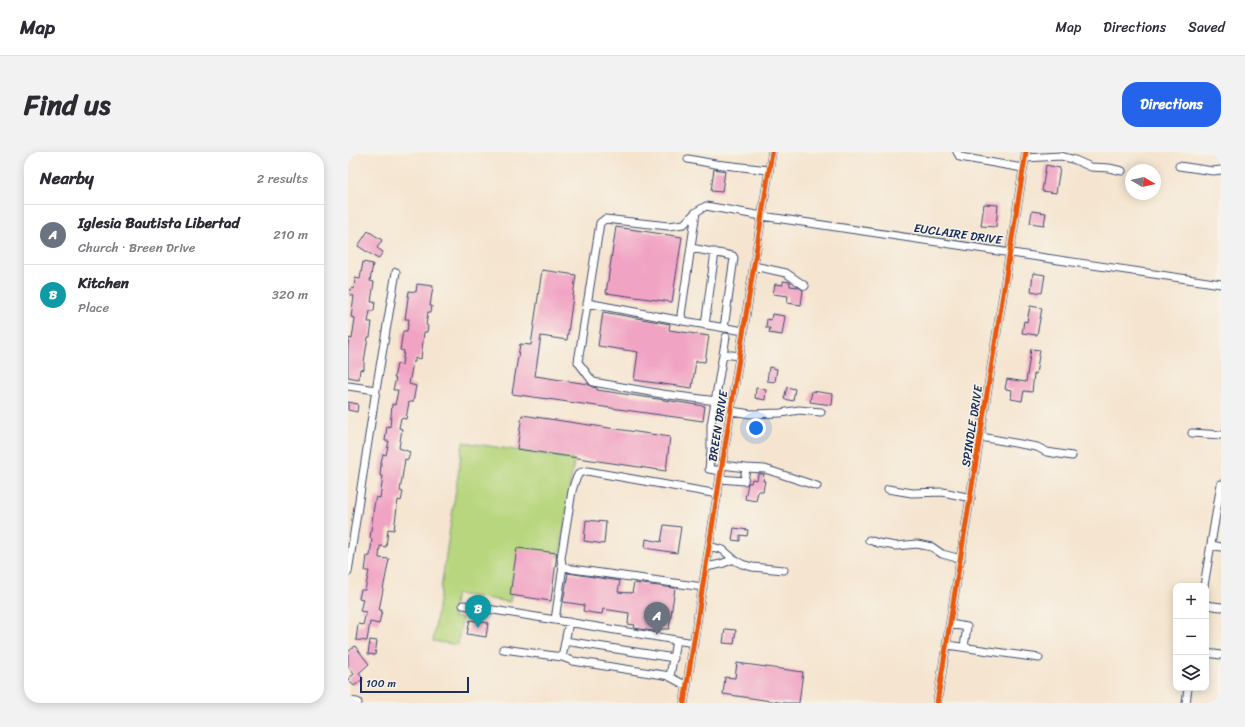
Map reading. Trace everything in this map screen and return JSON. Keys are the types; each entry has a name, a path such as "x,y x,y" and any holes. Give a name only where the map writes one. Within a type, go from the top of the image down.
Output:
{"main road":[{"path":"348,702 357,703"}],"street":[{"name":"BREEN DRIVE","path":"684,703 772,152"},
{"path":"957,152 960,157 1023,168"},
{"path":"1025,155 1061,156 1075,160 1090,167 1109,168 1122,172"},
{"name":"SPINDLE DRIVE","path":"937,703 981,437 1025,155"},
{"path":"688,159 715,164 769,170"},
{"path":"1179,166 1213,171 1221,170"},
{"name":"EUCLAIRE DRIVE","path":"696,212 706,206 762,216 1221,284"},
{"path":"682,321 681,315 696,212"},
{"path":"696,212 684,224 668,226 605,219 600,223 578,362 593,382 662,394 732,403"},
{"path":"691,248 733,256 734,258 724,328"},
{"path":"705,325 715,252"},
{"path":"754,266 786,273 806,286"},
{"path":"348,572 396,272"},
{"path":"588,303 744,331"},
{"path":"726,337 712,425 709,469 765,469 817,486"},
{"path":"723,354 740,356"},
{"path":"348,386 376,390"},
{"path":"731,411 751,414 781,413 799,410 821,412"},
{"path":"1192,433 1221,436"},
{"path":"981,437 1037,447 1047,452 1072,456"},
{"path":"711,450 724,452"},
{"path":"720,479 744,481 746,468"},
{"path":"555,620 563,566 561,558 572,491 579,473 587,471 718,494"},
{"path":"1205,583 1221,484"},
{"path":"888,489 912,493 942,492 971,498"},
{"path":"869,540 896,546 917,544 932,547 942,554 961,559"},
{"path":"1211,545 1221,547"},
{"path":"709,546 723,550 739,563 747,566 784,570"},
{"path":"706,567 721,564 734,559"},
{"path":"563,566 580,570 703,587"},
{"path":"463,605 694,643"},
{"path":"1209,605 1221,607"},
{"path":"562,657 569,622"},
{"path":"950,624 967,627 964,647"},
{"path":"670,676 676,640"},
{"path":"565,641 674,658"},
{"path":"947,645 1039,658"},
{"path":"503,649 562,657 573,661 670,676 676,681 687,686"},
{"path":"1209,654 1221,656"},
{"path":"1186,703 1188,691"}],"green space":[{"path":"463,442 574,459 560,557 518,551 510,602 456,594 452,617 462,618 458,645 433,641"}],"building":[{"path":"1046,165 1060,168 1056,193 1042,191"},
{"path":"714,169 725,171 722,192 711,191"},
{"path":"984,204 998,205 996,227 981,226"},
{"path":"1032,211 1046,213 1044,225 1030,223"},
{"path":"616,227 682,237 672,302 606,293"},
{"path":"368,231 382,240 377,248 383,252 378,259 358,246"},
{"path":"363,262 373,264 370,281 374,282 371,302 375,302 374,311 370,311 368,322 372,322 370,337 368,337 364,370 360,369 359,379 348,377 348,346 349,338 352,339 355,318 351,317 354,296 350,295 351,288 354,289 355,278 360,279"},
{"path":"542,270 576,275 567,340 541,336 535,376 588,384 597,388 597,390 705,406 703,421 512,394 520,344 531,345"},
{"path":"1033,273 1045,275 1042,293 1031,291"},
{"path":"783,281 790,282 790,286 798,287 803,290 801,305 787,303 788,296 773,294 775,284 783,285"},
{"path":"417,284 433,286 430,306 432,306 431,312 428,312 426,325 428,326 427,332 424,332 421,359 415,358 415,362 413,362 409,384 416,386 413,402 409,402 406,419 401,418 399,428 402,429 399,448 410,452 408,460 405,459 400,491 403,492 401,501 398,500 394,530 388,529 386,547 380,546 379,558 389,559 379,610 382,610 379,624 370,622 367,641 356,640 358,624 363,625 366,612 360,611 363,599 359,598 361,590 365,590 369,571 365,571 367,556 370,556 372,539 370,538 374,506 376,497 380,498 383,476 380,476 381,462 383,454 386,455 389,441 385,441 387,426 390,427 392,404 395,405 398,390 393,390 396,378 394,378 397,364 402,365 404,351 400,350 403,331 407,331 409,319 405,319 409,291 416,292"},
{"path":"1030,306 1042,308 1037,335 1022,333 1024,321 1027,322"},
{"path":"603,312 670,324 669,330 709,336 705,362 696,361 692,388 634,380 638,352 598,346"},
{"path":"772,314 785,316 782,335 769,333 770,328 766,328 767,319 771,320"},
{"path":"1031,349 1040,350 1036,374 1034,374 1032,392 1024,391 1022,401 1011,399 1012,390 1005,389 1007,379 1026,382"},
{"path":"769,367 777,369 775,382 767,381"},
{"path":"787,387 795,389 793,401 784,399"},
{"path":"756,388 766,390 765,400 755,398"},
{"path":"812,391 833,394 832,405 810,402"},
{"path":"348,402 358,404 357,412 348,410"},
{"path":"522,415 670,437 666,471 517,449"},
{"path":"758,474 764,474 763,481 765,481 763,491 758,491 756,501 745,499 748,483 751,483 752,479 757,480"},
{"path":"586,520 606,522 604,544 584,541"},
{"path":"664,525 681,527 677,553 645,548 646,539 661,542"},
{"path":"734,528 748,530 747,536 740,535 740,541 732,540"},
{"path":"517,548 557,553 551,601 510,595"},
{"path":"568,573 620,581 618,592 632,593 634,583 675,588 669,629 660,629 659,632 634,628 635,625 628,624 629,613 603,609 602,614 593,613 583,611 584,605 563,602"},
{"path":"470,620 488,623 486,637 467,634"},
{"path":"725,629 736,630 734,644 723,643"},
{"path":"370,640 377,641 375,655 368,654"},
{"path":"355,646 369,664 359,673 363,679 354,686 348,679 354,674 348,667 348,652"},
{"path":"737,663 803,672 799,703 785,703 723,694 725,677 735,678"}],"cycle path":[{"path":"684,703 772,152"},
{"path":"937,703 1026,152"}],"place":[{"name":"Kitchen","path":"478,628"},
{"name":"Iglesia Bautista Libertad","path":"657,635"}]}
